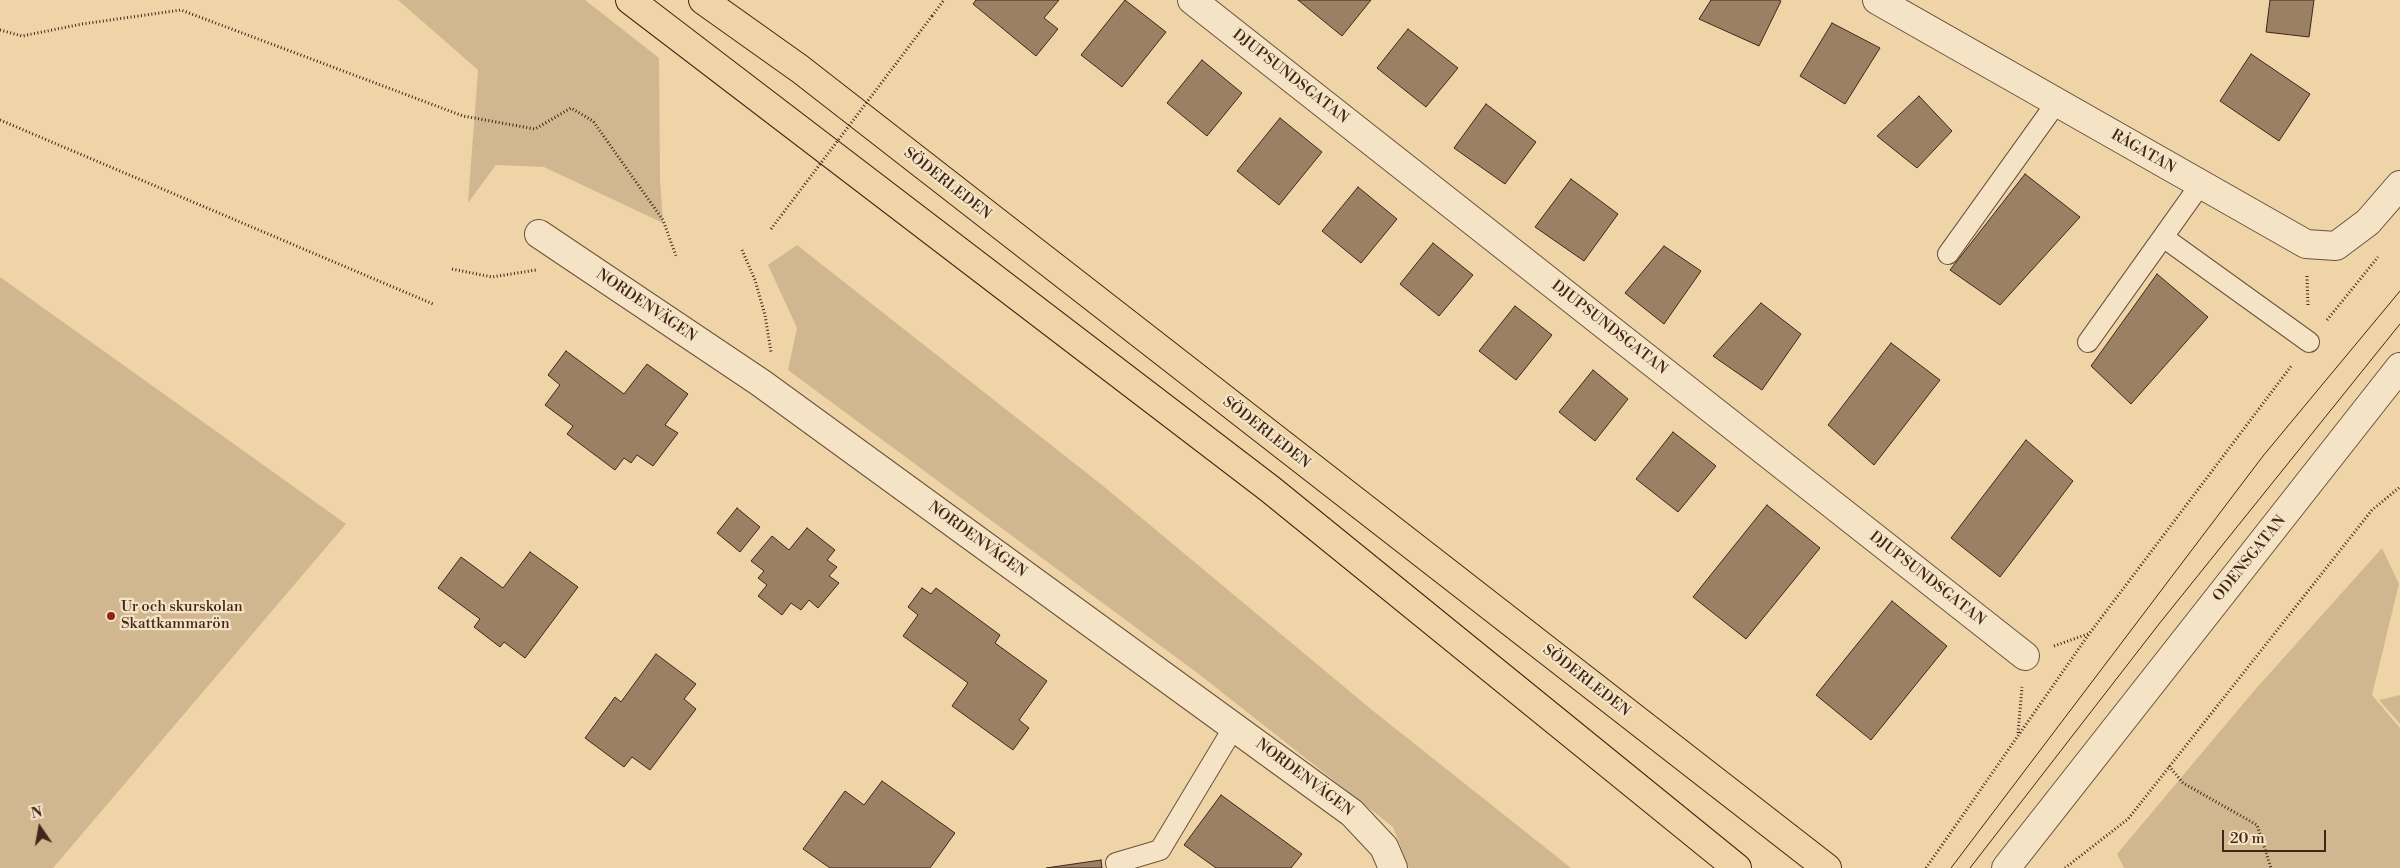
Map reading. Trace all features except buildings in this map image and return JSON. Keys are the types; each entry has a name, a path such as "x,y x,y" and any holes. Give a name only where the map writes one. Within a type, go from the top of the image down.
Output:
{"highway":[{"path":"630,0 1270,489 1737,868"},
{"name":"SÖDERLEDEN","path":"703,0 800,69 1827,868"}],"street":[{"name":"DJUPSUNDSGATAN","path":"1192,0 2025,656"},
{"name":"RÅGATAN","path":"1877,0 2306,244 2336,246 2368,222 2400,185"},
{"name":"NORDENVÄGEN","path":"539,234 761,383 1352,813 1384,847 1393,868"},
{"name":"ODENSGATAN","path":"2006,868 2100,751 2400,367"}],"lane":[{"path":"1948,254 2056,102"},
{"path":"2088,342 2200,185"},
{"path":"2163,237 2309,342"},
{"path":"1116,863 1160,850 1234,727"}],"path":[{"path":"771,229 944,0"},
{"path":"0,30 22,36 181,10 463,116 535,129 572,108 593,121 662,220 676,256"},
{"path":"0,120 433,304"},
{"path":"2306,244 2309,342"},
{"path":"742,250 755,280 772,350 761,383"},
{"path":"1926,868 2089,634 2309,342 2383,250"},
{"path":"2065,868 2128,819 2372,510 2400,487"},
{"path":"2169,766 2183,783 2258,825 2271,868"}],"shaded area":[{"path":"398,0 585,0 659,58 660,180 663,223 544,167 496,165 468,203 478,70"},
{"path":"797,245 1102,485 1372,710 1571,868 1409,868 1393,827 1200,675 788,370 797,328 768,265"},
{"name":"Ur och skurskolan Skattkammarön","path":"0,277 346,524 53,868 0,868"},
{"path":"2382,548 2399,584 2372,695 2400,728 2400,868 2124,868 2117,854 2253,692"},
{"path":"2400,695 2400,724 2379,700"}],"tram line":[{"path":"1951,868 2263,456 2400,291"},
{"path":"1970,868 2159,624 2400,324"}],"place":[{"name":"Ur och skurskolan Skattkammarön","path":"111,616"}]}
